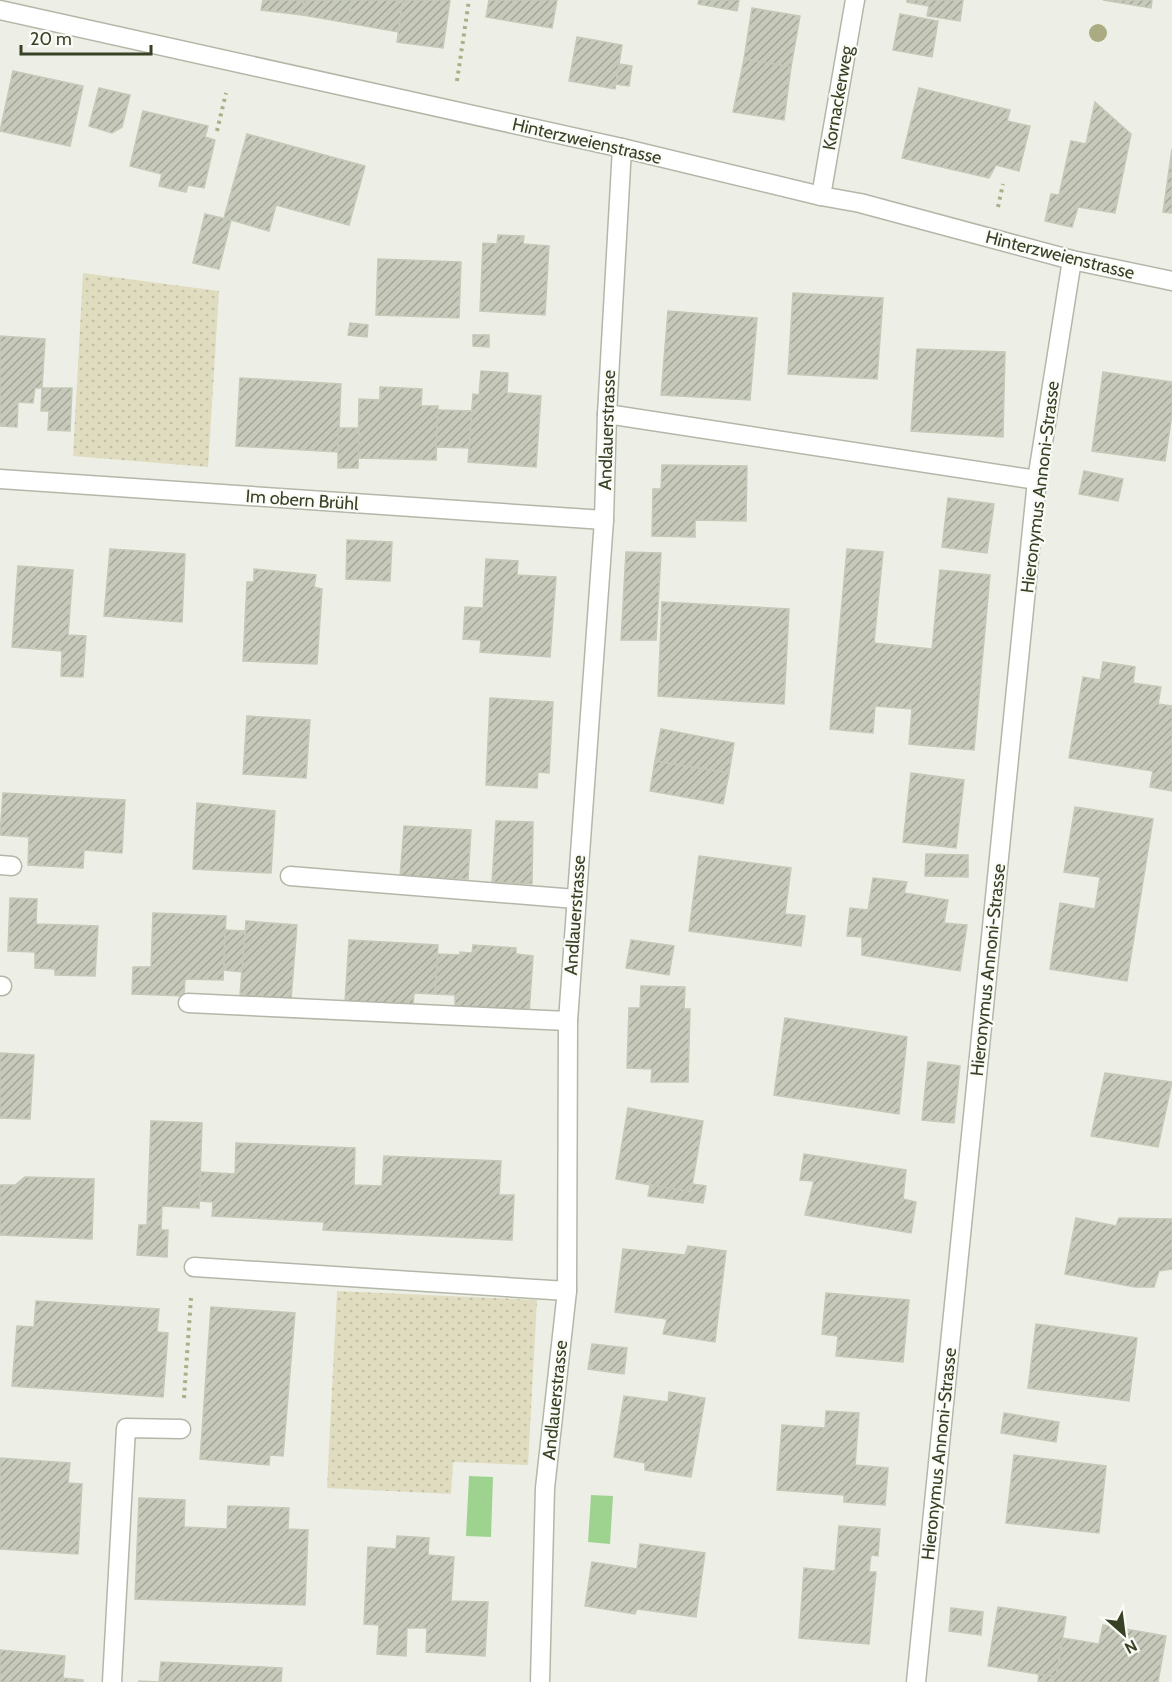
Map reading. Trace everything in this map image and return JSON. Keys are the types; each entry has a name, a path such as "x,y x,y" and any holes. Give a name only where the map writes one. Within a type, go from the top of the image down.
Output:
{"street":[{"name":"Kornackerweg","path":"821,196 855,0"},
{"name":"Hinterzweienstrasse","path":"0,10 860,203 1072,260 1172,281"},
{"name":"Andlauerstrasse","path":"540,1682 545,1488 567,1291 568,1021 604,520 607,414 622,148"},
{"name":"Hieronymus Annoni-Strasse","path":"916,1682 1037,480 1072,260"},
{"path":"607,414 1037,480"},
{"name":"Im obern Brühl","path":"0,479 604,520"},
{"path":"290,876 576,899"},
{"path":"188,1003 568,1021"},
{"path":"194,1267 567,1291"},
{"path":"112,1682 126,1428 182,1429"}],"path":[{"path":"453,111 469,0"},
{"path":"217,130 234,62"},
{"path":"182,1429 194,1267"}],"shaded area":[{"path":"83,273 219,291 208,467 73,456"},
{"path":"337,1291 537,1300 528,1465 453,1462 451,1494 327,1488"},
{"path":"469,1476 493,1477 491,1537 466,1536"},
{"path":"591,1495 613,1496 610,1544 588,1542"}],"building":[{"path":"263,0 304,0 302,15 261,10"},
{"path":"304,0 352,0 348,23 302,15"},
{"path":"352,0 403,0 398,32 348,23"},
{"path":"403,0 450,0 443,48 397,42"},
{"path":"489,0 557,0 552,28 486,17"},
{"path":"699,0 739,0 737,11 698,4"},
{"path":"907,0 963,0 960,21 927,16 929,6 907,2"},
{"path":"1103,0 1152,0 1151,8"},
{"path":"752,8 800,16 791,67 744,59"},
{"path":"900,14 938,21 932,57 893,50"},
{"path":"577,37 622,45 615,89 569,81"},
{"path":"744,59 791,67 784,120 733,112"},
{"path":"619,64 632,66 629,86 616,84"},
{"path":"13,71 83,86 70,146 0,131"},
{"path":"99,88 130,95 122,127 112,133 89,126"},
{"path":"919,88 1010,110 1007,121 1030,126 1019,171 996,165 989,178 902,158"},
{"path":"1095,102 1131,134 1115,213 1078,207 1072,227 1045,221 1051,194 1059,195 1071,141 1086,144"},
{"path":"143,111 208,126 205,137 215,140 204,188 188,185 186,192 159,186 162,174 130,166"},
{"path":"247,134 365,166 349,225 276,205 269,231 224,218"},
{"path":"1172,149 1172,213 1163,212"},
{"path":"205,214 231,220 219,269 193,263"},
{"path":"498,235 524,236 523,244 549,246 545,315 480,311 483,243 497,244"},
{"path":"378,259 461,262 459,318 376,315"},
{"path":"793,293 883,298 877,379 788,374"},
{"path":"668,311 757,318 750,400 661,395"},
{"path":"350,323 368,325 367,337 348,335"},
{"path":"473,335 489,335 489,347 473,346"},
{"path":"0,336 45,339 42,388 35,388 33,403 18,402 17,427 0,426"},
{"path":"917,349 1005,352 1003,437 911,431"},
{"path":"481,371 508,373 507,393 541,396 536,467 468,462 473,394 479,395"},
{"path":"1103,372 1172,382 1172,414 1165,461 1092,451"},
{"path":"240,378 341,384 338,452 236,446"},
{"path":"380,387 422,389 421,406 438,406 436,460 358,458 359,399 380,400"},
{"path":"42,388 72,388 70,431 48,430 49,411 41,411"},
{"path":"438,410 472,411 469,448 436,447"},
{"path":"338,428 359,428 358,468 338,468"},
{"path":"662,465 747,466 746,521 695,520 695,537 652,536 653,489 661,489"},
{"path":"1084,471 1123,479 1118,501 1079,494"},
{"path":"948,498 994,504 987,553 942,547"},
{"path":"347,540 392,542 390,581 346,579"},
{"path":"110,549 185,554 182,622 104,616"},
{"path":"847,549 883,552 874,643 932,649 940,570 990,575 974,750 909,744 912,709 875,706 873,733 830,729"},
{"path":"626,552 661,553 656,640 621,640"},
{"path":"486,559 518,561 517,575 556,577 550,657 480,652 481,640 463,639 465,607 483,608"},
{"path":"18,566 73,570 68,635 86,636 83,677 61,676 62,651 12,647"},
{"path":"254,569 316,575 314,587 322,589 317,664 243,661 247,582 254,582"},
{"path":"662,602 789,609 784,704 658,696"},
{"path":"1103,662 1135,667 1133,683 1161,687 1158,704 1172,706 1172,791 1150,787 1153,771 1069,758 1083,677 1100,680"},
{"path":"490,698 553,702 549,773 538,772 537,788 486,785"},
{"path":"247,716 310,720 306,778 243,774"},
{"path":"661,729 734,743 729,773 655,761"},
{"path":"655,761 729,773 723,804 650,791"},
{"path":"911,773 964,780 956,848 903,842"},
{"path":"3,793 125,800 122,853 84,850 83,868 28,865 29,837 0,835"},
{"path":"197,803 275,811 271,873 193,869"},
{"path":"1075,807 1153,819 1127,981 1050,969 1060,903 1095,909 1100,877 1064,872"},
{"path":"496,821 533,822 532,884 492,882"},
{"path":"404,826 471,830 468,879 400,877"},
{"path":"926,854 968,855 968,877 925,876"},
{"path":"699,856 791,868 785,914 805,916 801,946 689,931"},
{"path":"873,878 907,882 904,893 948,900 944,923 967,925 960,971 862,955 862,937 847,936 850,908 868,910"},
{"path":"10,898 37,899 36,924 98,926 95,976 55,975 55,969 35,968 35,952 8,951"},
{"path":"153,913 226,916 223,980 185,979 184,996 132,994 133,967 151,967"},
{"path":"246,921 297,925 291,999 240,995"},
{"path":"225,930 245,931 242,972 224,970"},
{"path":"349,940 438,945 435,994 414,993 413,1006 345,1002"},
{"path":"631,940 674,946 669,975 626,968"},
{"path":"473,945 516,948 516,954 533,956 529,1014 455,1009 455,995 435,994 438,954 472,953"},
{"path":"641,986 685,987 684,1009 690,1009 688,1082 651,1082 652,1069 627,1068 629,1008 640,1008"},
{"path":"785,1018 907,1037 899,1114 774,1095"},
{"path":"0,1053 34,1055 30,1119 0,1118"},
{"path":"928,1062 960,1066 954,1123 922,1120"},
{"path":"1105,1073 1172,1082 1158,1147 1091,1136"},
{"path":"628,1108 703,1121 691,1192 616,1179"},
{"path":"151,1121 202,1123 199,1208 162,1206 161,1230 168,1230 167,1257 137,1255 139,1225 147,1225"},
{"path":"236,1143 355,1148 354,1185 382,1186 384,1156 501,1161 499,1195 514,1195 512,1240 323,1230 324,1222 212,1216 213,1202 199,1201 201,1172 235,1174"},
{"path":"804,1154 906,1170 903,1199 916,1202 911,1233 805,1215 814,1181 800,1180"},
{"path":"25,1177 94,1179 92,1239 0,1235 0,1185 15,1185"},
{"path":"692,1184 706,1186 703,1203 648,1196 650,1185 691,1192"},
{"path":"1076,1218 1116,1226 1119,1218 1172,1219 1172,1269 1159,1271 1154,1287 1135,1287 1065,1274"},
{"path":"688,1246 726,1251 715,1342 663,1334 667,1319 615,1312 623,1249 685,1255"},
{"path":"826,1293 909,1300 903,1362 836,1356 838,1336 822,1334"},
{"path":"36,1301 159,1309 157,1332 168,1333 163,1397 12,1386 17,1326 34,1327"},
{"path":"211,1307 295,1313 283,1456 270,1455 269,1465 200,1459"},
{"path":"1036,1324 1137,1338 1129,1401 1028,1388"},
{"path":"592,1344 627,1348 624,1374 588,1369"},
{"path":"669,1392 705,1398 691,1477 645,1470 645,1463 614,1457 624,1396 668,1402"},
{"path":"826,1411 859,1413 855,1465 888,1468 885,1505 844,1502 844,1495 777,1490 782,1425 825,1428"},
{"path":"1004,1413 1059,1422 1056,1442 1001,1433"},
{"path":"1014,1455 1106,1466 1099,1533 1006,1523"},
{"path":"0,1458 70,1463 68,1483 82,1484 78,1554 0,1549"},
{"path":"139,1498 185,1500 184,1527 227,1529 228,1506 289,1508 288,1529 308,1530 305,1605 135,1599"},
{"path":"839,1526 880,1529 878,1556 871,1555 869,1572 876,1572 869,1644 799,1638 804,1568 835,1571"},
{"path":"397,1536 429,1538 428,1555 454,1557 451,1601 488,1602 485,1656 426,1652 427,1628 407,1628 406,1656 377,1654 379,1625 364,1624 368,1547 396,1549"},
{"path":"640,1544 705,1553 696,1617 637,1609 635,1614 585,1606 592,1562 637,1569"},
{"path":"998,1607 1066,1617 1056,1677 988,1666"},
{"path":"951,1608 983,1612 981,1635 949,1631"},
{"path":"1103,1625 1166,1636 1158,1682 1038,1682 1039,1674 1056,1677 1063,1638 1099,1644"},
{"path":"0,1650 65,1656 63,1678 83,1680 83,1682 0,1682"},
{"path":"161,1662 282,1668 281,1682 159,1682"}]}
